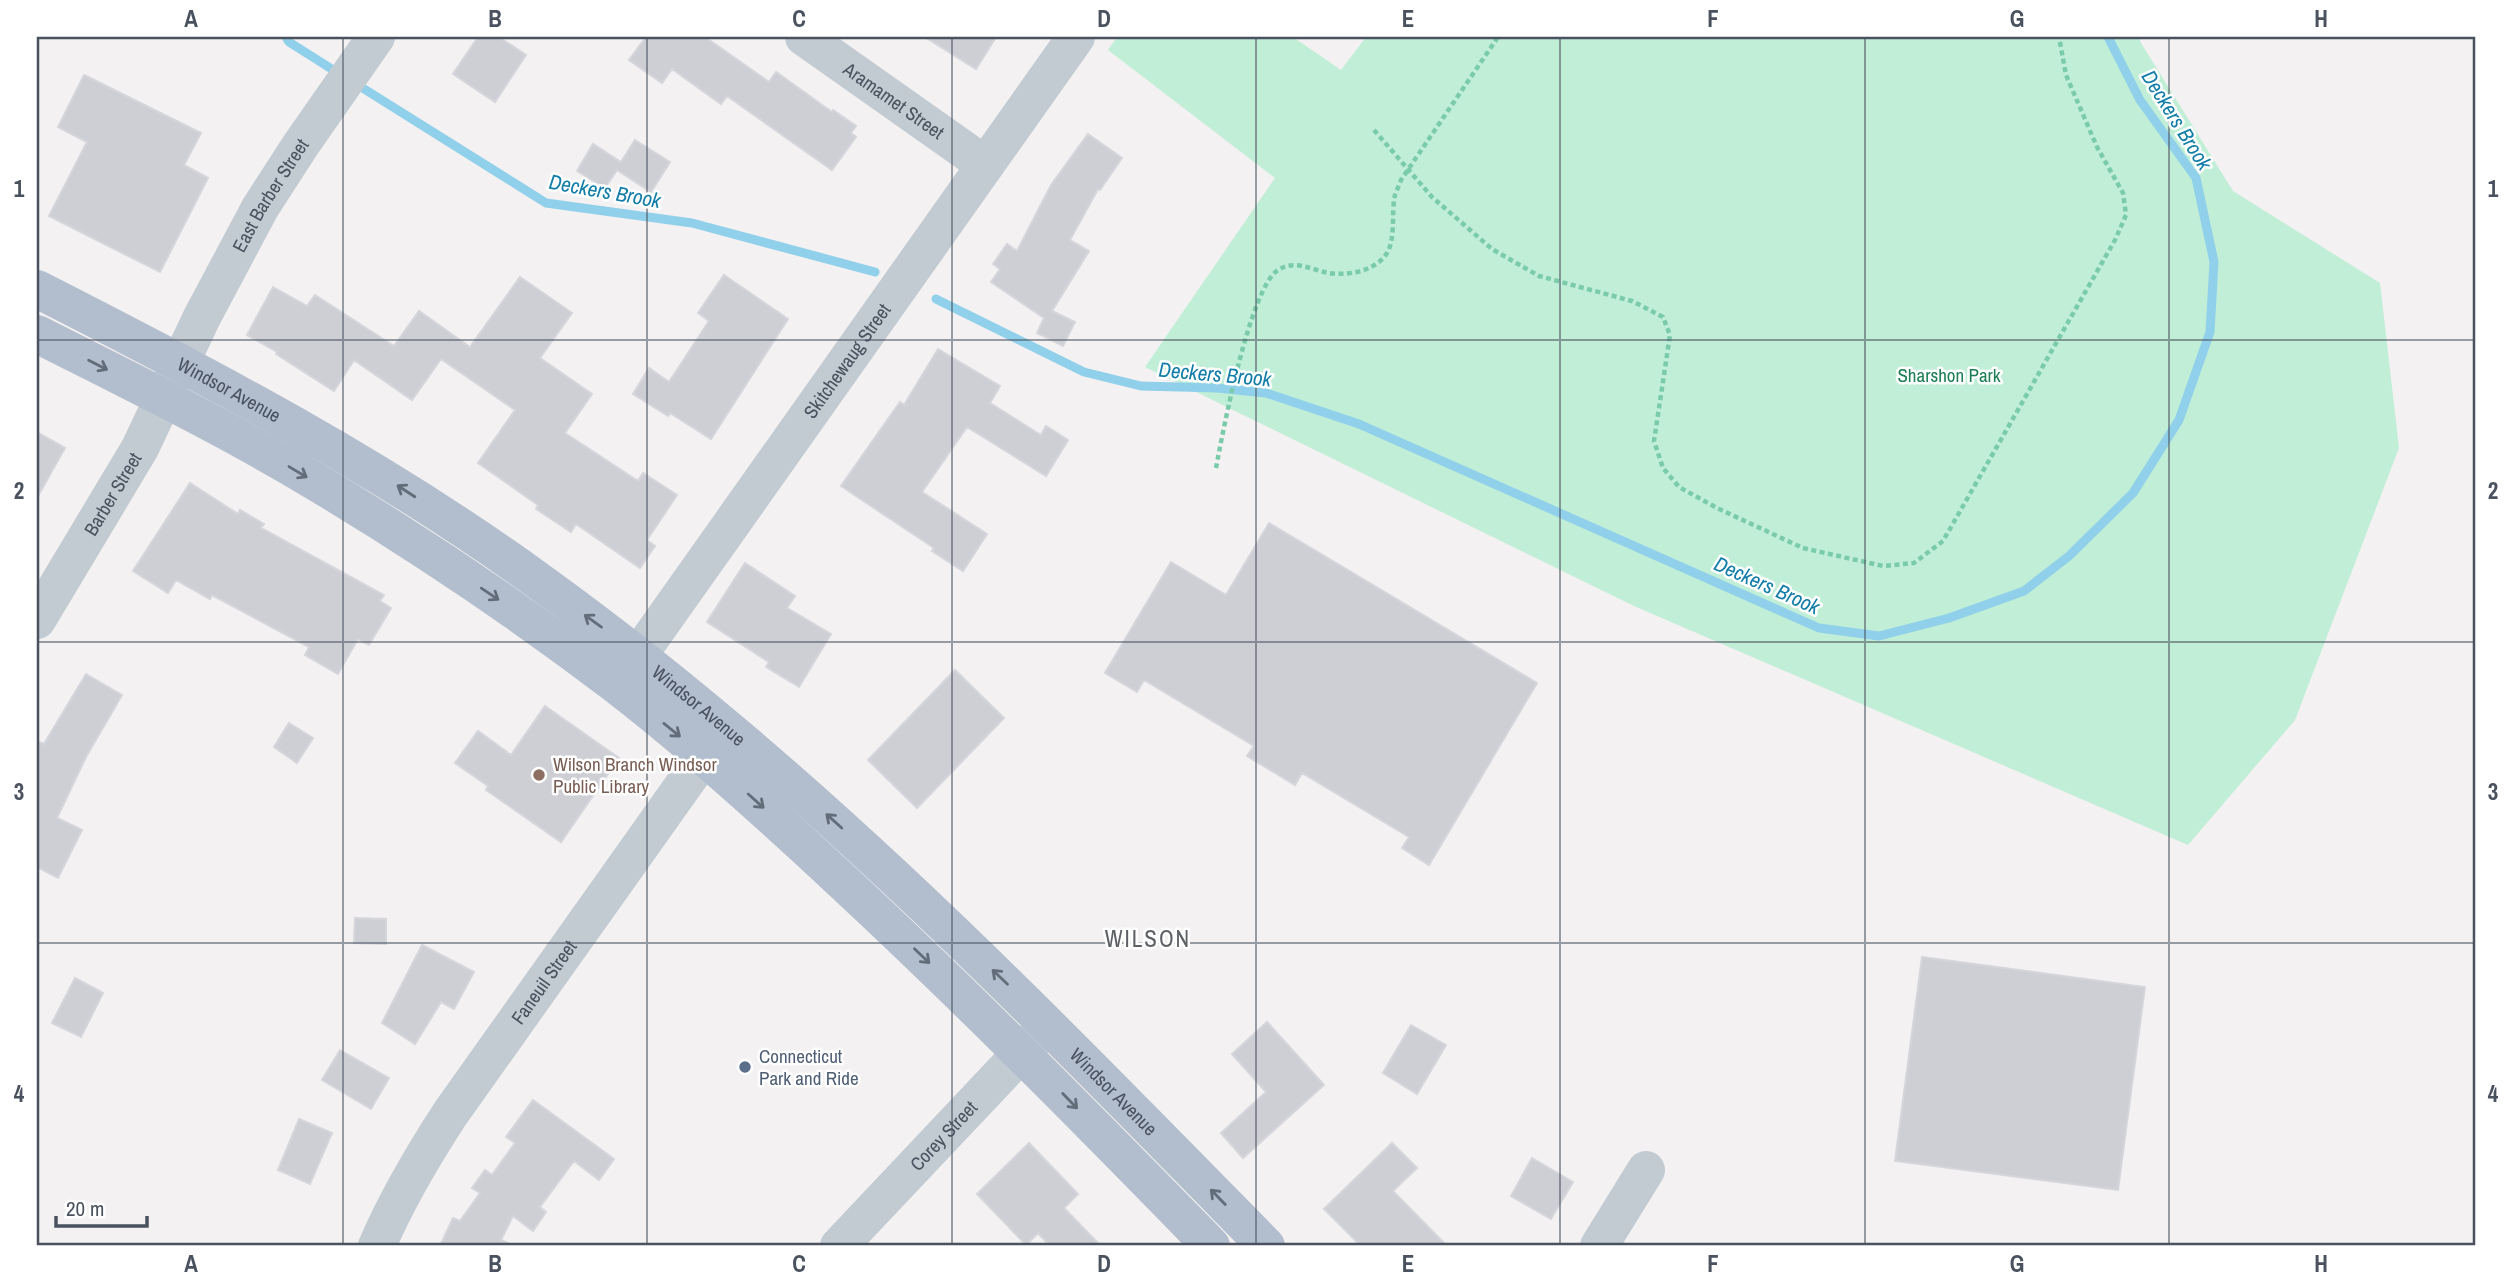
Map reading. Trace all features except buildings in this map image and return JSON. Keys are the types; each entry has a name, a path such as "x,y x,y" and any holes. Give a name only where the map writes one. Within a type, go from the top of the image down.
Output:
{"main road":[{"name":"Windsor Avenue","path":"37,289 305,431 388,480 538,580 627,670 715,741 854,839 1048,1024 1266,1246"},
{"name":"Windsor Avenue","path":"37,334 296,470 357,506 534,625 627,670"},
{"name":"Windsor Avenue","path":"715,741 886,921 1022,1053 1211,1246"}],"street":[{"name":"Aramamet Street","path":"804,37 984,163"},
{"name":"Skitchewaug Street","path":"627,670 984,163 1076,37"},
{"name":"East Barber Street","path":"181,363 224,273 260,208 368,48"},
{"name":"Barber Street","path":"37,620 140,448 181,363"},
{"name":"Faneuil Street","path":"377,1246 417,1165 450,1114 715,741"},
{"name":"Corey Street","path":"839,1246 1048,1024"},
{"path":"1600,1246 1646,1170"}],"path":[{"path":"1216,468 1245,339 1258,299 1276,271 1297,264 1331,274 1367,271 1387,253 1395,196 1408,169 1498,37"},
{"path":"1374,130 1432,197 1492,249 1539,276 1632,301 1663,317 1670,335 1654,441 1663,468 1679,486 1717,508 1803,548 1883,566 1914,563 1943,541 2115,240 2126,215 2123,193 2097,147 2066,75 2059,37"}],"green space":[{"name":"Sharshon Park","path":"1117,37 1293,37 1341,70 1366,37 2139,37 2233,191 2380,283 2399,448 2295,720 2188,845 1634,606 1145,367 1275,178 1108,50"}],"waterway":[{"name":"Deckers Brook","path":"286,37 289,42 338,73"},
{"name":"Deckers Brook","path":"936,299 1084,372 1141,386 1217,388 1266,393 1359,424 1819,628 1879,636 1949,618 2024,591 2069,556 2133,493 2179,420 2210,332 2214,262 2196,178 2140,100 2108,37"},
{"name":"Deckers Brook","path":"353,82 546,203 692,223 875,272"}],"place":[{"name":"Wilson Branch Windsor Public Library","path":"539,775"},
{"name":"Connecticut Park and Ride","path":"745,1067"}],"district":[{"name":"WILSON","path":"1148,938"}]}
